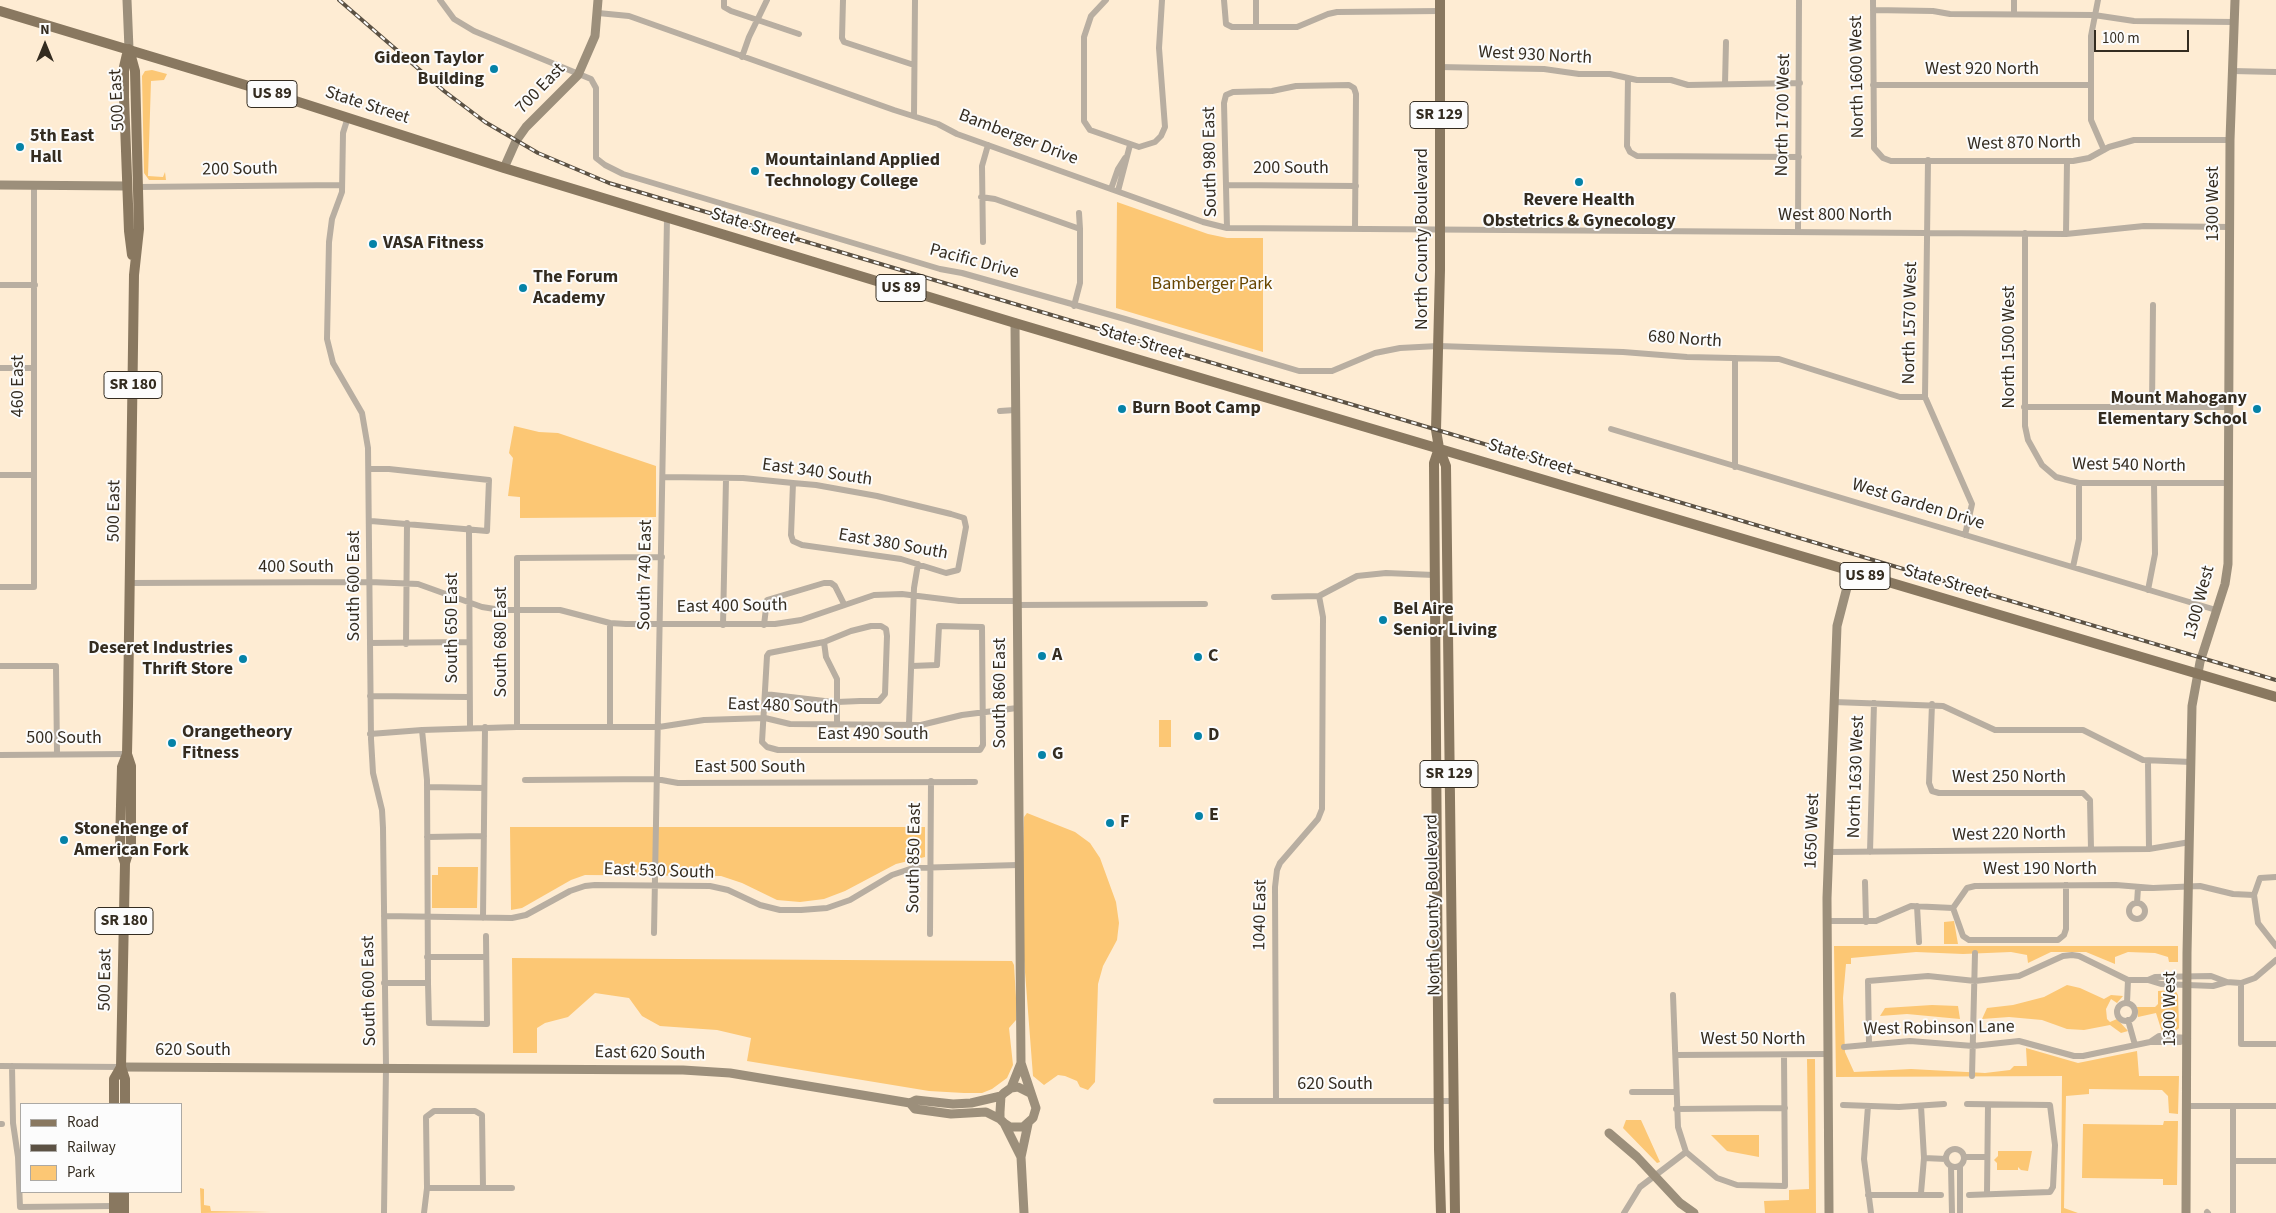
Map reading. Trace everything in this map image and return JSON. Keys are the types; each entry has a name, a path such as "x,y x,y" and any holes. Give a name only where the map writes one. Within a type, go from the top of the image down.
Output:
{"main road":[{"name":"North County Boulevard","path":"1440,0 1436,430 1439,448 1446,466 1455,1213"},
{"name":"State Street","path":"0,11 348,117 504,168 1015,323 2276,697"},
{"name":"500 East","path":"129,49 124,67 129,231 134,269"},
{"name":"500 East","path":"114,1103 114,1079 120,1068 125,863 131,848 131,766 127,754 134,269 139,229 135,68 129,49"},
{"name":"North County Boulevard","path":"1439,448 1434,463 1434,575 1438,1106 1441,1213"},
{"name":"500 East","path":"120,1068 126,1079 125,1103"},
{"path":"114,1193 114,1209"},
{"path":"124,1193 124,1213"}],"street":[{"name":"500 East","path":"127,0 129,49"},
{"path":"440,0 454,19 472,28 474,31 578,75"},
{"name":"700 East","path":"504,168 516,141 526,127 578,75 595,36 598,0"},
{"path":"742,57 749,37 767,0"},
{"path":"842,0 844,42 914,65"},
{"path":"914,116 915,0"},
{"path":"1106,0 1091,16 1084,37 1084,121 1090,130 1139,147 1155,142 1161,136 1165,127 1159,48 1162,0"},
{"path":"1224,0 1226,24 1232,27 1297,27 1337,12 1440,11"},
{"path":"1256,0 1256,27"},
{"name":"North 1700 West","path":"1798,231 1799,0"},
{"name":"North 1600 West","path":"1873,0 1874,139 1877,152"},
{"path":"2014,0 2014,14"},
{"path":"2098,0 2091,36 2091,120 2104,150"},
{"name":"1300 West","path":"2186,1213 2187,981 2192,706 2197,674 2227,574 2230,140 2235,0"},
{"path":"724,4 758,21 799,34"},
{"path":"1873,10 2094,15 2134,21 2234,22"},
{"name":"Bamberger Drive","path":"598,12 623,14 914,116 988,145 1203,222 1227,228 1439,229"},
{"path":"1725,84 1726,42"},
{"name":"West 930 North","path":"1439,67 1544,69 1572,74 1610,74 1628,78"},
{"path":"2233,71 2276,72"},
{"name":"Pacific Drive","path":"578,75 589,78 594,84 596,154 598,161 605,166 636,179 1308,373 1332,371 1385,350 1438,346"},
{"path":"1799,157 1637,156 1630,152 1627,146 1628,78 1670,80 1688,85 1800,83"},
{"name":"South 980 East","path":"1227,228 1224,103 1226,95 1233,92 1272,91 1296,86 1349,85 1354,88 1356,94 1356,186"},
{"name":"West 920 North","path":"1873,85 2091,85"},
{"name":"South 600 East","path":"348,117 343,133 342,192 332,220 329,242 327,338 333,364 362,413 367,434 371,521 370,734 373,773 382,810 386,1067 384,1213"},
{"name":"West 870 North","path":"1877,152 1883,158 1891,161 2067,161 2089,158 2104,150 2134,140 2230,140"},
{"path":"982,242 982,166 988,145"},
{"path":"1118,191 1130,145"},
{"path":"1111,189 1118,169 1126,157"},
{"name":"North 1570 West","path":"1928,160 1925,397 1972,504 1965,535"},
{"path":"2066,234 2067,161"},
{"path":"0,185 127,186"},
{"name":"200 South","path":"138,187 342,185"},
{"name":"200 South","path":"1226,185 1356,186"},
{"name":"460 East","path":"0,588 34,588 34,186"},
{"path":"1355,229 1356,186"},
{"path":"981,197 995,198 1080,229"},
{"path":"1074,306 1080,283 1079,213"},
{"name":"South 740 East","path":"654,932 667,218"},
{"name":"West 800 North","path":"1439,229 2066,234 2144,226 2230,227"},
{"name":"North 1500 West","path":"2025,234 2024,407 2028,440 2037,459"},
{"path":"0,285 35,285"},
{"path":"2152,305 2152,407"},
{"name":"South 860 East","path":"1015,323 1018,865 1022,1063 1030,1093"},
{"name":"680 North","path":"1438,346 1779,359 1900,397 1925,397"},
{"path":"1734,358 1734,467"},
{"path":"0,368 34,368"},
{"path":"2024,407 2229,407"},
{"path":"1000,411 1014,410"},
{"name":"West Garden Drive","path":"1611,429 2216,610"},
{"name":"West 540 North","path":"2037,459 2048,472 2079,483 2228,482"},
{"path":"369,469 389,469 489,480 487,530 371,521"},
{"path":"0,475 33,475"},
{"name":"East 340 South","path":"663,478 726,478 793,483 877,496 964,518 966,527 958,570"},
{"path":"723,625 726,478"},
{"name":"East 380 South","path":"793,483 791,535 793,541 802,545 901,559 946,573 958,570"},
{"path":"2073,567 2078,539 2079,483"},
{"path":"2148,590 2154,554 2154,483"},
{"path":"406,644 407,523"},
{"name":"South 650 East","path":"469,528 468,697 470,727"},
{"name":"South 680 East","path":"517,726 517,558 662,557"},
{"path":"909,724 914,596 918,564"},
{"name":"1650 West","path":"1829,1213 1830,1054 1828,921 1834,702 1837,626 1851,572"},
{"path":"1274,597 1320,596 1357,576 1386,573 1434,575"},
{"name":"400 South","path":"130,584 370,582 407,584 428,587 482,607 517,610"},
{"path":"764,625 766,605 770,598 790,595 824,583 831,583 835,586 844,604"},
{"name":"East 400 South","path":"517,610 560,610 610,623 764,625 801,620 844,604 874,596 914,596 959,601 1016,603 1205,604"},
{"name":"1040 East","path":"1276,1101 1274,887 1280,863 1318,819 1322,809 1322,617 1320,596"},
{"path":"610,623 610,727"},
{"path":"764,718 766,661 769,653 824,642 871,626 881,626 886,629 885,694 879,701 837,702 765,694"},
{"path":"912,666 937,665 939,626 982,627 983,711"},
{"path":"370,643 468,642"},
{"path":"824,642 826,657 837,679 837,724"},
{"path":"0,666 56,666 57,754"},
{"path":"370,696 468,697"},
{"path":"1834,702 1932,704 1942,706 1995,730 2084,730 2148,762 2191,762"},
{"name":"North 1630 West","path":"1870,852 1874,703"},
{"name":"West 250 North","path":"1932,704 1929,784 1932,790 1939,793 2086,794 2090,800 2091,849"},
{"name":"East 480 South","path":"370,734 470,727 659,727 704,720 764,718 790,724 909,724 921,726 983,711 1004,711 1017,708"},
{"name":"East 490 South","path":"764,718 762,742 767,747 778,750 980,750 983,745 983,711"},
{"path":"483,918 485,727"},
{"path":"422,730 427,787 426,916 428,1023 487,1024 486,936"},
{"name":"500 South","path":"0,754 127,754"},
{"path":"2148,762 2149,848"},
{"name":"East 500 South","path":"525,780 656,779 678,783 975,782"},
{"name":"South 850 East","path":"930,934 931,782"},
{"path":"427,787 484,788"},
{"path":"427,837 484,836"},
{"name":"West 220 North","path":"1829,852 2149,848 2190,842"},
{"name":"East 530 South","path":"384,916 512,918 526,915 585,886 710,886 728,890 760,904 780,910 801,910 834,906 850,900 892,876 913,868 930,866 1018,865"},
{"path":"2276,878 2260,878 2254,894 2258,923 2276,946"},
{"path":"1865,882 1866,922"},
{"name":"West 190 North","path":"1953,908 1967,888 1975,886 2116,885 2138,888 2152,884 2166,887 2189,886 2209,888 2233,894 2254,894"},
{"path":"1828,921 1866,922 1883,919 1903,908 1918,906 1953,908 1961,932 1966,938 2058,940 2064,934 2066,885"},
{"path":"2137,903 2138,888"},
{"path":"1918,906 1918,942"},
{"path":"1972,1076 1975,953"},
{"path":"1869,1044 1868,980 1928,976 1975,981 2019,976 2062,956 2072,955 2079,956 2128,980 2148,980 2161,984 2187,981 2213,986 2227,982 2240,983 2255,978 2276,960"},
{"path":"427,957 486,957"},
{"path":"2127,1003 2128,980"},
{"path":"384,983 428,983"},
{"path":"2240,983 2241,1044 2276,1044"},
{"path":"1673,995 1676,1055 1675,1092 1678,1127 1686,1152 1717,1178 1737,1186 1784,1186 1784,1055"},
{"path":"2127,1003 2132,1005 2135,1010 2133,1017 2128,1020 2121,1019 2117,1011 2120,1005 2127,1003"},
{"path":"2128,1020 2136,1045"},
{"name":"West Robinson Lane","path":"1844,1047 1910,1041 1973,1046 2019,1041 2074,1056 2083,1056 2150,1042 2180,1042 2188,1038"},
{"name":"West 50 North","path":"1676,1055 1830,1054"},
{"name":"South 860 East","path":"1012,1088 1022,1063"},
{"name":"620 South","path":"0,1066 120,1068 386,1067"},
{"path":"12,1066 13,1123 18,1156 20,1206 114,1209"},
{"name":"East 620 South","path":"386,1067 711,1071 910,1103 916,1100 953,1104 971,1103 1001,1096"},
{"path":"1021,1157 1002,1121 1001,1096 1012,1088 1018,1087 1030,1093 1036,1108 1028,1124 1021,1157 1024,1213"},
{"path":"1632,1092 1675,1092"},
{"name":"620 South","path":"1216,1101 1438,1106 1454,1101"},
{"name":"East 620 South","path":"910,1103 915,1109 951,1114 985,1112 1002,1121"},
{"path":"1843,1105 1921,1106 1944,1104"},
{"path":"1967,1104 2050,1104 2055,1144 2053,1187 2050,1192 1969,1195"},
{"path":"1676,1105 1785,1108"},
{"path":"1988,1105 1986,1157 1988,1193"},
{"path":"1868,1106 1864,1159 1871,1213"},
{"path":"1921,1106 1924,1158 1921,1193"},
{"path":"2187,1106 2276,1106"},
{"path":"2233,1106 2233,1213"},
{"path":"424,1213 427,1188 426,1115 434,1111 475,1111 482,1115 483,1188"},
{"path":"1002,1121 1016,1128 1023,1128 1028,1124"},
{"path":"1609,1133 1637,1157 1680,1203 1694,1213"},
{"path":"1946,1159 1948,1153 1956,1149 1962,1152 1964,1157 1960,1166 1960,1213"},
{"path":"1624,1213 1640,1187 1686,1152"},
{"path":"1964,1157 1986,1157"},
{"path":"1924,1158 1946,1159"},
{"path":"1946,1159 1951,1167 1952,1213"},
{"path":"2234,1161 2276,1161"},
{"path":"1951,1167 1960,1166"},
{"path":"427,1188 512,1188"},
{"path":"1868,1195 1921,1193 1941,1195"}],"green space":[{"path":"152,70 167,74 164,80 151,81 148,176 163,177 165,172 166,180 149,180 144,173 142,76 145,71"},
{"name":"Bamberger Park","path":"1117,202 1208,234 1227,238 1263,238 1263,352 1116,308"},
{"path":"514,426 539,432 558,433 656,466 656,517 520,518 520,497 508,496 513,458 509,453"},
{"path":"1159,720 1171,720 1171,747 1159,747"},
{"path":"1027,813 1075,832 1090,843 1100,858 1116,902 1119,923 1117,940 1103,966 1098,984 1095,1082 1088,1090 1080,1087 1077,1081 1065,1076 1058,1075 1044,1085 1033,1076 1023,946 1024,817"},
{"path":"510,827 925,827 925,857 896,864 845,891 824,899 800,902 777,900 742,883 721,876 585,875 571,880 522,908 511,910"},
{"path":"438,867 478,867 477,908 432,908 432,875 438,875"},
{"path":"1954,921 1958,944 1944,944 1944,922"},
{"path":"1834,946 2178,946 2178,962 2169,962 2168,957 2155,953 2128,952 2115,957 2115,964 2086,952 2051,952 2028,963 2027,955 2011,952 1963,954 1916,952 1851,958 1851,964 1846,964 1843,998 1845,1052 1854,1072 1911,1069 1985,1073 2010,1070 2014,1066 2027,1066 2026,1048 2078,1063 2137,1051 2139,1076 2179,1076 2178,1114 2169,1113 2168,1096 2162,1090 2089,1089 2089,1094 2066,1096 2064,1208 2078,1213 2061,1213 2062,1076 1836,1077"},
{"path":"512,958 1012,961 1014,965 1016,1020 1009,1028 1013,1065 1007,1078 992,1089 982,1093 964,1093 929,1091 747,1061 751,1038 717,1030 660,1026 642,1016 629,998 595,993 568,1017 545,1023 537,1028 537,1053 513,1053"},
{"path":"2067,985 2080,988 2104,999 2111,995 2123,996 2117,1003 2111,999 2106,1009 2107,1019 2110,1022 2117,1019 2128,1031 2121,1033 2110,1025 2084,1030 2067,1029 2042,1020 2009,1017 1982,1019 1987,1008 2013,1005 2044,997"},
{"path":"2175,990 2178,995 2179,1028 2174,1032 2162,1032 2156,1013 2138,1017 2137,1007 2155,1007 2158,1004 2158,991"},
{"path":"1932,1005 1958,1006 1960,1019 1907,1014 1880,1016 1885,1008"},
{"path":"1807,1059 1815,1059 1816,1213 1765,1213 1764,1201 1789,1200 1789,1190 1809,1189"},
{"path":"1626,1120 1641,1120 1660,1162 1657,1163 1623,1128"},
{"path":"2164,1121 2178,1121 2177,1185 2163,1185 2163,1179 2082,1178 2083,1124 2163,1125"},
{"path":"1711,1135 1759,1135 1759,1157 1727,1151"},
{"path":"1998,1151 2032,1151 2028,1171 2021,1170 2018,1167 2018,1170 1997,1170 1997,1163 1994,1160 1998,1156"},
{"path":"200,1188 204,1189 204,1205 210,1206 211,1211 271,1212 201,1213"}],"railway":[{"path":"339,0 444,91 485,122 538,153 609,183 2276,680"}],"place":[{"name":"Gideon Taylor Building","path":"494,69"},
{"name":"5th East Hall","path":"20,147"},
{"name":"Mountainland Applied Technology College","path":"755,171"},
{"name":"Revere Health Obstetrics & Gynecology","path":"1579,182"},
{"name":"VASA Fitness","path":"373,244"},
{"name":"The Forum Academy","path":"523,288"},
{"name":"Burn Boot Camp","path":"1122,409"},
{"name":"Mount Mahogany Elementary School","path":"2257,409"},
{"name":"Bel Aire Senior Living","path":"1383,620"},
{"name":"A","path":"1042,656"},
{"name":"C","path":"1198,657"},
{"name":"Deseret Industries Thrift Store","path":"243,659"},
{"name":"D","path":"1198,736"},
{"name":"Orangetheory Fitness","path":"172,743"},
{"name":"G","path":"1042,755"},
{"name":"E","path":"1199,816"},
{"name":"F","path":"1110,823"},
{"name":"Stonehenge of American Fork","path":"64,840"}]}
